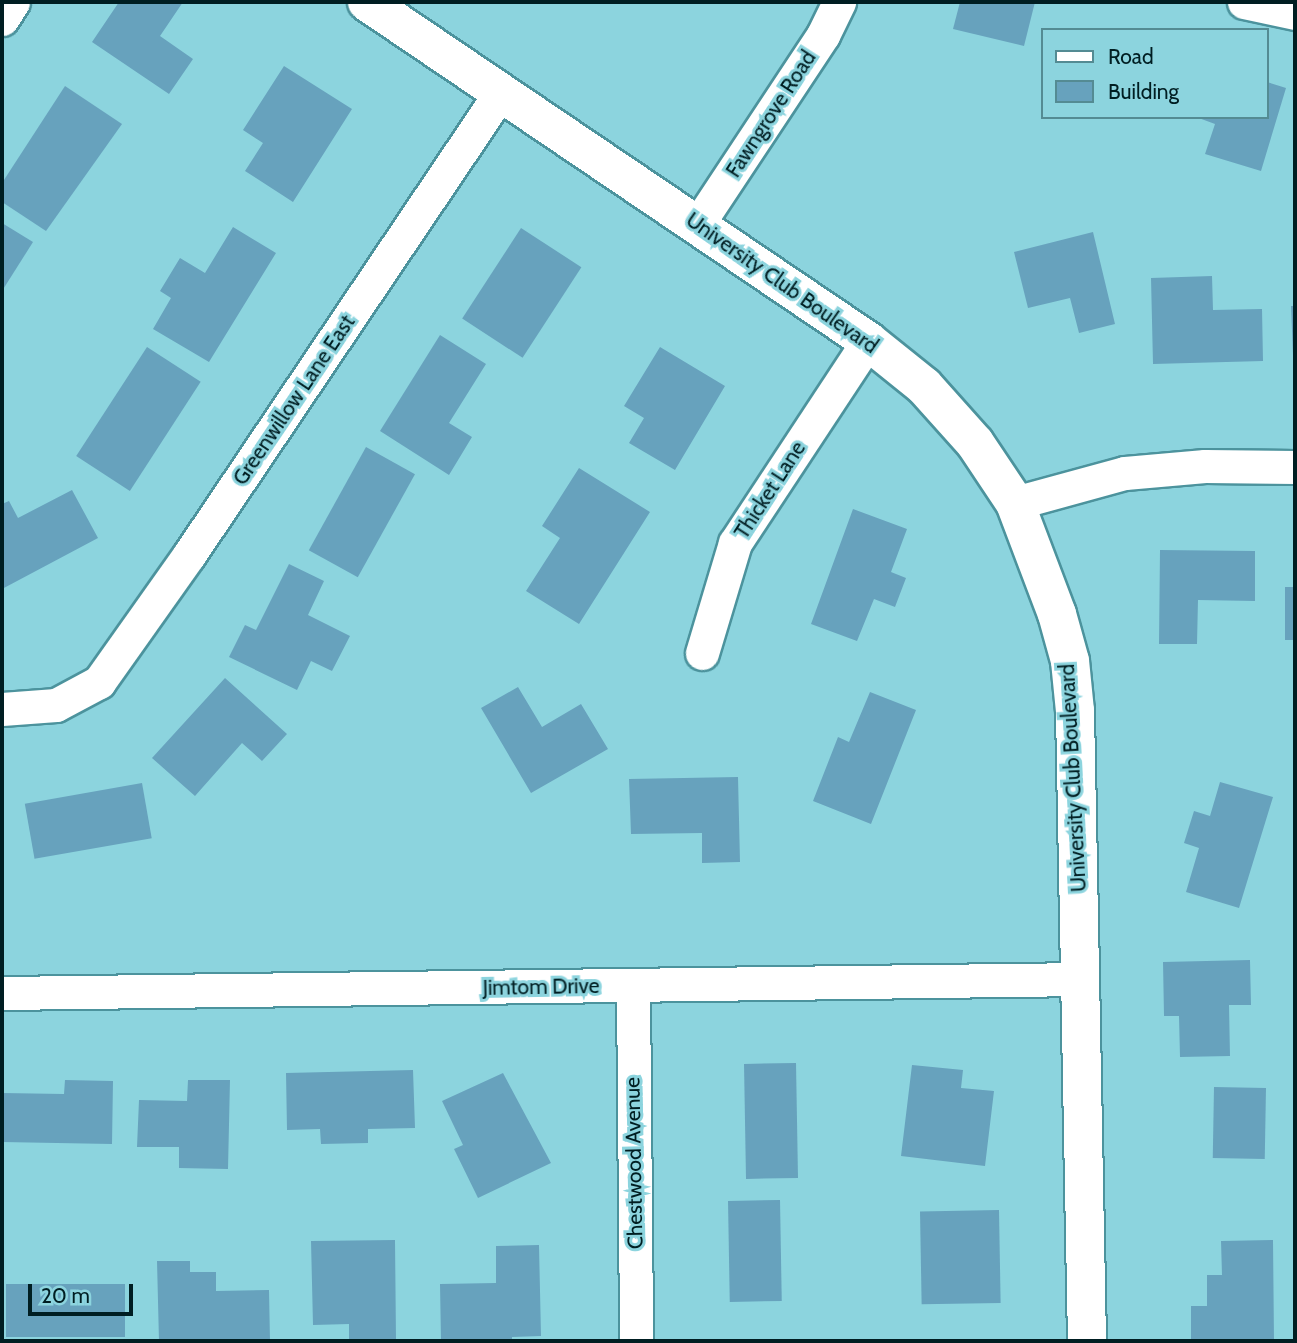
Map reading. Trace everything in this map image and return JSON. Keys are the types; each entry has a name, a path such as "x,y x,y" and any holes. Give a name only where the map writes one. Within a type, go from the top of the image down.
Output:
{"street":[{"path":"2,19 13,2"},
{"name":"University Club Boulevard","path":"367,2 867,341 932,395 975,443 1015,503 1070,661 1087,1341"},
{"name":"Fawngrove Road","path":"698,224 823,35 839,2"},
{"path":"1244,2 1295,13"},
{"name":"Greenwillow Lane East","path":"2,709 46,706 75,697 99,682 190,555 501,92"},
{"name":"Thicket Lane","path":"702,653 735,543 867,341"},
{"path":"1015,503 1125,473 1205,466 1295,467"},
{"name":"Jimtom Drive","path":"2,993 1080,979"},
{"name":"Chestwood Avenue","path":"634,985 636,1341"}],"building":[{"path":"119,2 183,2 160,36 193,59 169,94 92,42"},
{"path":"960,2 1035,2 1024,46 953,29"},
{"path":"284,66 352,109 293,202 245,171 263,143 243,130"},
{"path":"1269,83 1286,88 1261,171 1205,154 1215,124 1201,119 1269,119"},
{"path":"65,86 122,124 46,231 2,202 2,183"},
{"path":"2,223 33,242 2,291"},
{"path":"233,227 276,253 209,362 153,329 171,298 160,291 180,258 205,273"},
{"path":"521,228 581,267 523,358 462,319"},
{"path":"1093,232 1115,324 1079,333 1070,298 1028,308 1014,252"},
{"path":"1212,276 1213,310 1262,309 1263,361 1153,364 1151,278"},
{"path":"1291,306 1295,306 1295,355 1293,355"},
{"path":"440,335 486,364 449,423 472,437 449,475 380,431"},
{"path":"147,347 201,382 130,491 76,456"},
{"path":"660,347 725,386 675,470 629,443 644,418 624,406"},
{"path":"366,447 415,474 358,577 309,550"},
{"path":"579,468 650,512 579,624 526,591 560,538 542,526"},
{"path":"72,490 98,538 2,589 2,504 9,501 18,518"},
{"path":"853,509 907,529 891,572 906,578 895,607 874,599 857,641 811,624"},
{"path":"1160,550 1255,551 1255,601 1198,600 1197,644 1159,644"},
{"path":"289,564 324,581 308,615 350,636 332,671 311,661 297,690 229,657 245,625 256,630"},
{"path":"1285,587 1295,587 1295,640 1285,640"},
{"path":"225,678 287,734 262,761 242,743 195,796 152,758"},
{"path":"518,687 542,727 581,704 608,749 531,793 481,708"},
{"path":"870,692 916,710 871,824 813,801 838,737 849,742"},
{"path":"738,777 740,862 702,863 702,833 631,834 629,779"},
{"path":"1220,782 1273,797 1239,908 1186,892 1199,848 1184,843 1194,811 1210,816"},
{"path":"142,783 152,838 35,859 25,804"},
{"path":"1250,960 1251,1005 1229,1005 1230,1056 1180,1057 1179,1016 1164,1016 1163,962"},
{"path":"796,1063 798,1178 746,1179 744,1064"},
{"path":"912,1065 963,1070 961,1088 994,1091 985,1166 901,1156"},
{"path":"413,1070 415,1128 368,1129 368,1143 321,1144 320,1129 287,1130 286,1073"},
{"path":"503,1073 551,1163 478,1198 454,1149 463,1145 442,1101"},
{"path":"65,1080 113,1081 112,1144 2,1142 2,1093 64,1094"},
{"path":"188,1080 230,1080 228,1169 179,1168 179,1147 137,1147 139,1100 187,1101"},
{"path":"1214,1087 1266,1088 1265,1159 1213,1158"},
{"path":"780,1200 782,1301 730,1302 728,1201"},
{"path":"999,1210 1001,1303 922,1304 920,1211"},
{"path":"395,1240 396,1339 349,1340 349,1324 313,1325 311,1241"},
{"path":"1273,1240 1274,1341 1191,1341 1191,1306 1207,1306 1207,1275 1222,1275 1221,1241"},
{"path":"539,1245 541,1336 512,1337 512,1341 441,1341 440,1284 496,1283 496,1246"},
{"path":"157,1261 190,1261 190,1272 216,1272 216,1291 269,1290 270,1341 159,1341"},
{"path":"6,1284 125,1284 125,1337 6,1337"}]}
